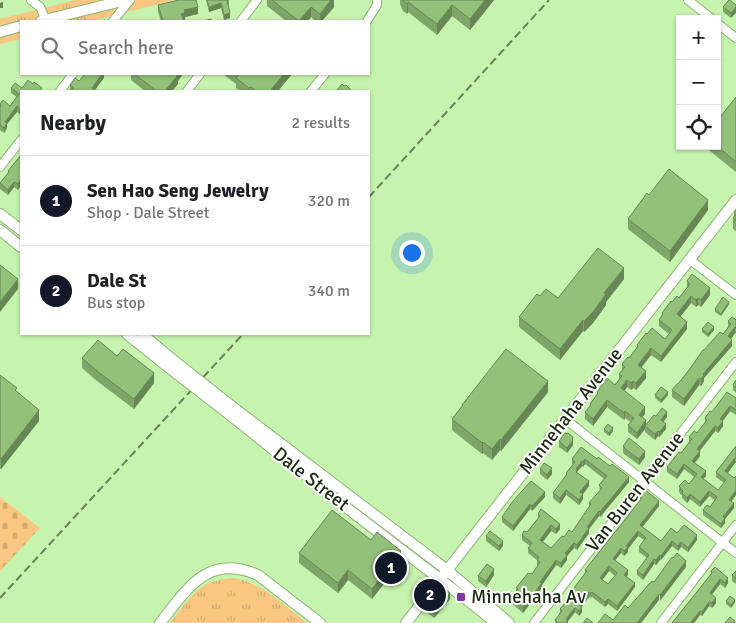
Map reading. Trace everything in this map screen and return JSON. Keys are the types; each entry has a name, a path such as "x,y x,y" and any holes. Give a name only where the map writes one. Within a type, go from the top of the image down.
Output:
{"main road":[{"path":"48,20 126,0"},
{"path":"0,32 20,26"},
{"name":"Minnehaha Avenue","path":"406,623 736,200"},
{"path":"0,214 20,229"},
{"path":"0,230 20,245"},
{"name":"Dale Street","path":"128,335 175,367 447,570 509,623"},
{"name":"Dale Street","path":"143,335 175,367"},
{"name":"Dale Street","path":"232,411 342,504 496,623"},
{"path":"160,623 198,578 211,572 230,568 258,575 320,623"}],"street":[{"path":"31,0 40,7 44,20"},
{"path":"114,20 130,0"},
{"path":"242,20 257,0"},
{"path":"368,20 378,0"},
{"path":"688,0 707,15"},
{"path":"721,26 736,38"},
{"path":"61,90 72,75"},
{"path":"187,90 199,75"},
{"path":"312,90 324,75"},
{"path":"0,166 20,141"},
{"path":"689,259 736,295"},
{"name":"Van Buren Avenue","path":"534,623 736,362"},
{"path":"565,419 736,553"},
{"path":"661,623 736,525"}],"green space":[{"path":"75,0 175,0 95,20 20,20 20,39 0,44 0,19"},
{"path":"0,497 40,528 0,571"},
{"path":"234,578 264,590 307,623 170,623 190,598 203,587 222,579"}],"building":[{"path":"179,0 196,0 198,7 184,10 185,13 181,14 184,20 163,20 158,5"},
{"path":"207,0 227,0 230,13 224,15 221,3 209,7"},
{"path":"272,0 331,0 320,14 311,7 298,20"},
{"path":"403,0 485,0 470,19 452,5 437,24"},
{"path":"729,0 736,5 731,13 723,7"},
{"path":"84,75 101,75 92,88 95,90 72,90 74,88 70,85 75,78 79,81"},
{"path":"135,75 178,75 166,90 156,90"},
{"path":"238,75 283,75 271,90 255,90 236,78"},
{"path":"28,80 42,88 41,90 20,90 20,109 17,106 5,122 7,123 4,128 0,125 0,104 3,100 10,106 19,94 11,88 15,83 22,88"},
{"path":"342,84 351,90 337,90"},
{"path":"736,97 736,162 721,149 721,116"},
{"path":"20,156 20,181 18,184 14,182 8,190 0,183"},
{"path":"669,169 708,200 670,251 628,219 647,193 649,195"},
{"path":"598,248 624,268 604,293 606,294 593,312 583,320 560,349 519,317 537,294 540,296 546,289 558,298"},
{"path":"0,265 18,279 0,302"},
{"path":"692,274 710,288 701,300 698,298 696,300 691,296 677,314 687,322 661,356 651,348 638,365 646,371 636,383 633,381 631,383 627,380 621,388 645,407 639,415 646,420 637,433 628,425 634,418 607,400 593,419 585,412 591,405 597,392 607,378 615,385 622,376 619,374 625,367 622,364 629,358 646,333 652,328 665,339 672,330 659,320 671,301 677,296 679,298 690,284 687,281"},
{"path":"723,297 729,302 721,314 715,309"},
{"path":"732,317 736,320 736,328 728,336 732,340 703,374 701,379 699,378 684,399 672,390 703,350 720,332 723,334 731,324 728,321"},
{"path":"708,322 714,327 708,334 702,329"},
{"path":"98,340 117,356 123,349 154,373 134,399 82,358"},
{"path":"506,349 548,381 492,449 452,419"},
{"path":"0,375 17,388 15,390 39,410 1,459 0,458"},
{"path":"661,387 668,392 661,400 655,395"},
{"path":"727,392 736,398 736,410 730,406 720,419 723,421 718,428 715,426 697,449 700,451 692,461 706,471 701,477 718,490 726,480 716,472 736,446 736,458 725,471 734,478 736,476 736,490 729,500 734,503 723,517 725,518 721,524 703,510 707,505 710,507 717,497 709,491 700,502 690,494 687,498 680,489 679,486 685,480 689,484 697,474 684,464 677,474 667,467 692,439 689,437 694,431 697,433 707,420 705,418 710,411 712,412"},
{"path":"662,408 667,412 661,420 666,424 655,434 645,426"},
{"path":"608,424 613,428 609,433 604,429"},
{"path":"565,433 573,437 567,448 559,441"},
{"path":"629,438 645,451 639,459 623,446"},
{"path":"581,447 597,459 598,457 610,466 612,464 629,477 599,511 577,545 574,543 565,553 567,555 561,563 556,560 540,582 542,583 523,607 511,598 528,573 532,574 540,562 537,560 539,557 528,548 532,543 522,535 524,531 527,532 540,516 538,514 541,509 560,524 556,529 551,525 540,540 551,548 569,530 572,532 591,504 589,503 602,488 599,485 607,476 585,459 576,469 576,472 589,481 580,492 583,494 579,500 566,490 560,498 553,493 575,462 572,459"},
{"path":"544,463 552,468 547,475 540,469"},
{"path":"531,481 545,492 532,506 530,504 513,526 502,517"},
{"path":"645,490 659,501 640,525 661,541 671,528 677,533 684,525 697,535 688,548 681,542 678,546 672,541 661,556 656,560 654,559 643,575 637,571 649,555 639,547 646,538 638,531 626,546 628,547 624,551 621,548 613,559 628,570 624,575 635,583 617,606 608,599 605,602 592,592 589,592 579,605 582,607 579,611 575,608 566,619 568,623 558,623 555,620 562,611 560,609 572,595 570,593 587,571 585,570 642,498 640,497","holes":["609,566 617,573 608,584 600,578"]},
{"path":"332,510 371,540 377,532 401,551 372,589 348,570 338,583 299,553"},
{"path":"490,531 503,541 499,546 486,536"},
{"path":"677,553 686,561 637,623 598,623 605,614 613,620 625,605 628,608 652,581 654,582"},
{"path":"487,564 494,569 486,581 478,576"},
{"path":"715,567 728,578 725,583 720,579 710,593 716,598 712,603 709,602 702,612 700,611 692,623 672,623 712,573 711,571"},
{"path":"444,588 450,593 434,613 428,608"},
{"path":"730,596 735,600 731,605 726,601"},
{"path":"730,617 735,621 734,623 725,623"},
{"path":"587,618 593,623 583,623"}],"railway":[{"path":"370,196 549,0"},
{"path":"0,598 242,335"}],"place":[{"name":"Sen Hao Seng Jewelry","path":"391,568"},
{"name":"Dale St","path":"430,595"},
{"name":"Minnehaha Av","path":"461,597"}]}
